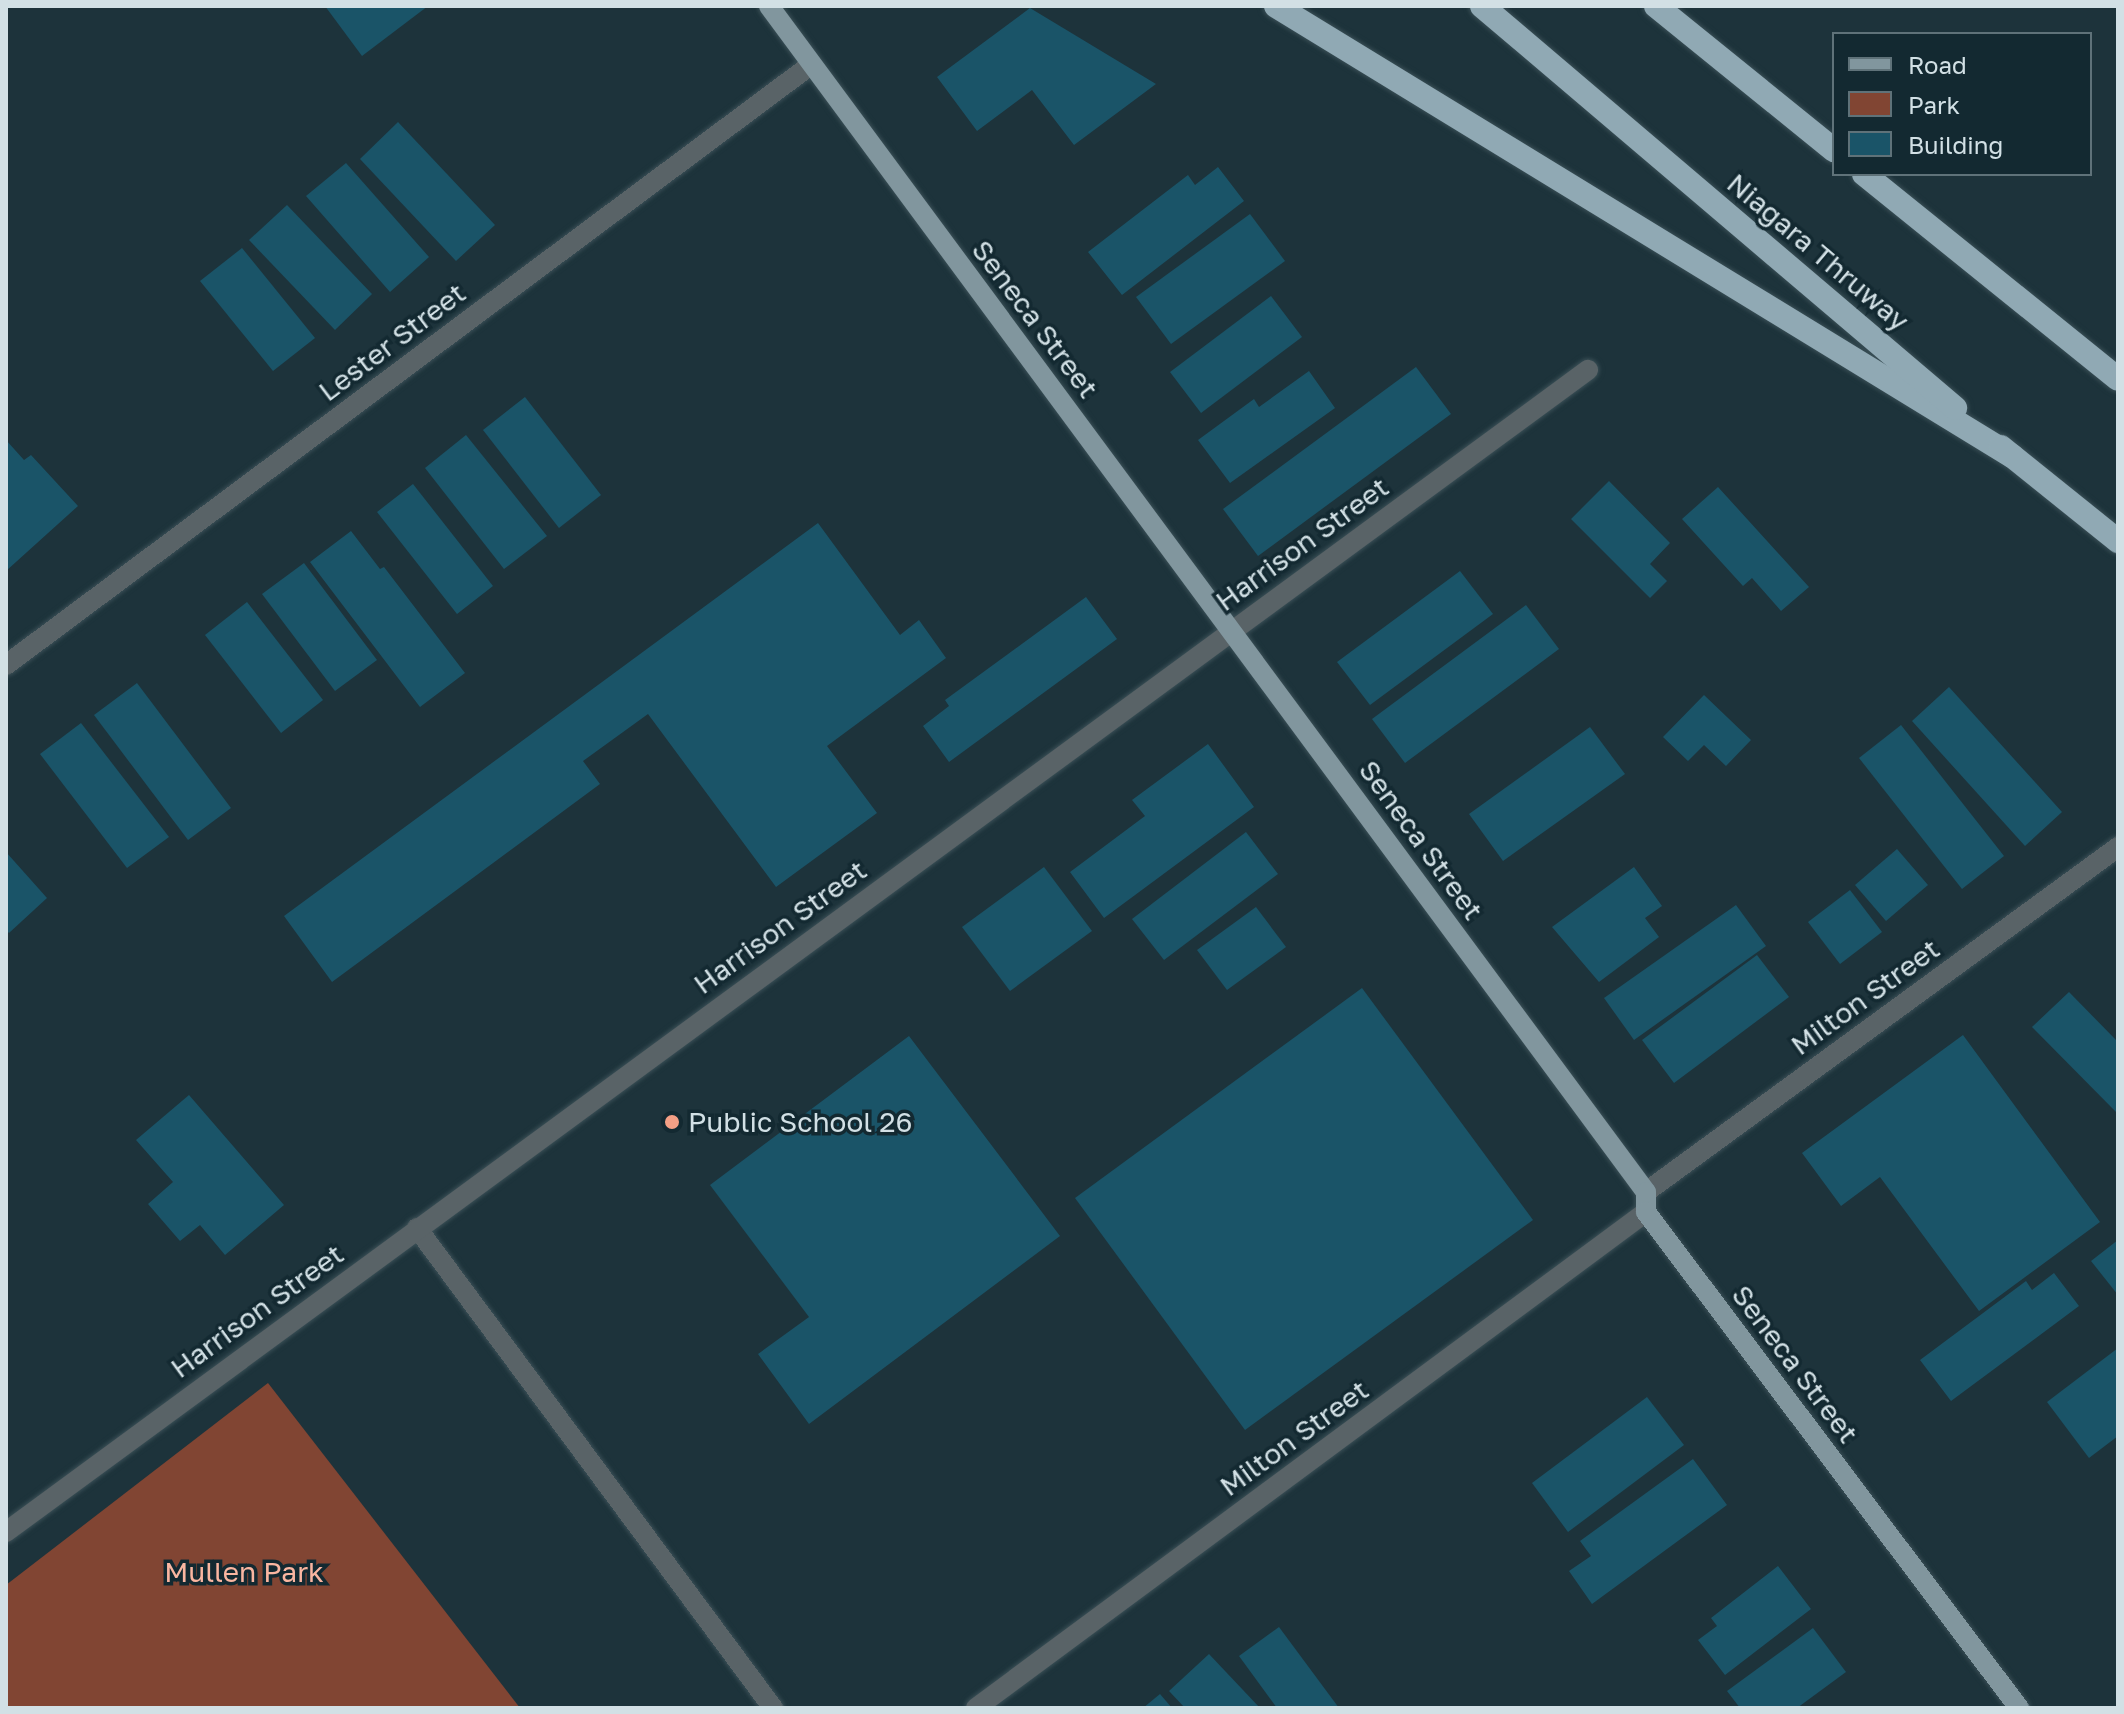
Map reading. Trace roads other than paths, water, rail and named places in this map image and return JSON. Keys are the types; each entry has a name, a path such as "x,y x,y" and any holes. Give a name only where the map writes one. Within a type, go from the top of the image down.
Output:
{"highway":[{"path":"1276,6 2012,456"},
{"name":"Niagara Thruway","path":"1482,6 2012,456 2118,541"},
{"path":"1656,6 1832,148"},
{"path":"1866,176 2118,379"}],"main road":[{"name":"Seneca Street","path":"769,6 1231,631 2019,1708"}],"street":[{"name":"Lester Street","path":"6,665 812,64"},
{"name":"Harrison Street","path":"6,1532 1588,370"},
{"name":"Milton Street","path":"976,1708 2118,847"},
{"path":"417,1228 773,1708"}],"place":[{"name":"Public School 26","path":"672,1122"}],"park label":[{"name":"Mullen Park","path":"244,1572"}]}
